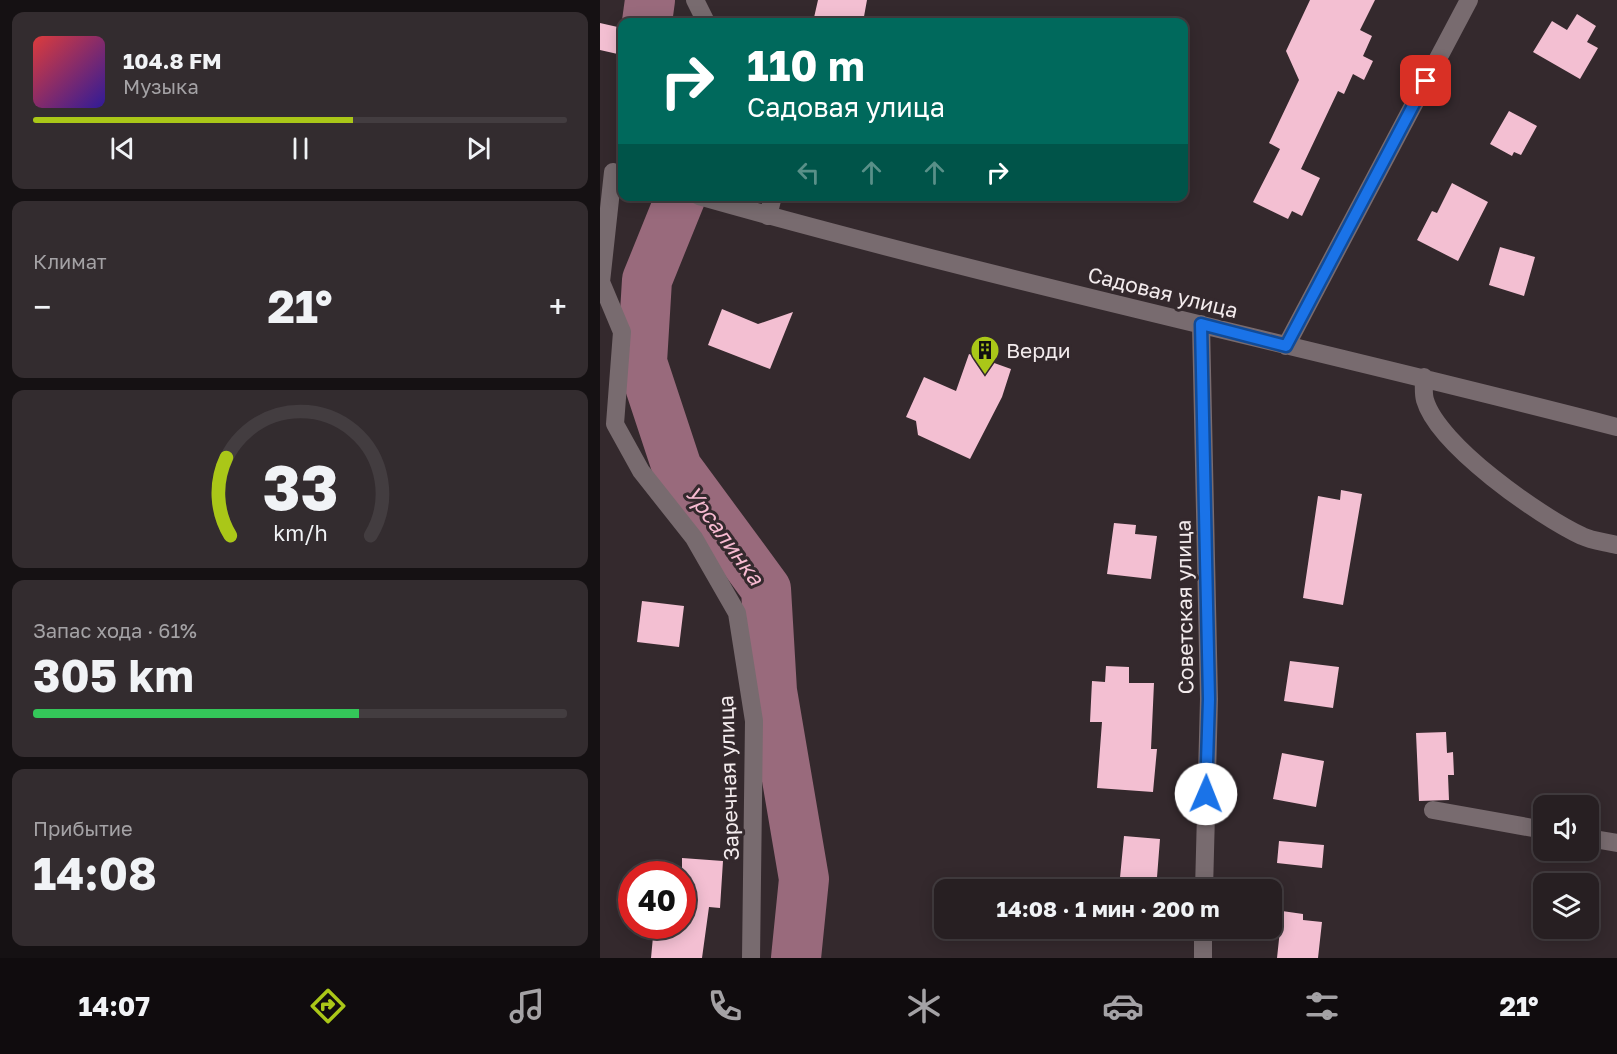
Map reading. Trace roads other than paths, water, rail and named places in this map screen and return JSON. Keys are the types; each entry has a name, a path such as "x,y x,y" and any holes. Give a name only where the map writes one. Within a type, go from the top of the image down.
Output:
{"street":[{"path":"695,0 704,18"},
{"path":"1286,346 1469,0"},
{"name":"Заречная улица","path":"612,172 601,282 622,332 615,424 641,471 694,538 737,613 754,721 752,958"},
{"name":"Садовая улица","path":"716,201 1286,346 1424,377 1617,426"},
{"path":"768,216 772,201"},
{"name":"Советская улица","path":"1201,324 1209,699 1204,879"},
{"path":"1424,377 1425,400 1446,434 1486,473 1538,511 1584,537 1617,545"},
{"path":"1433,810 1533,828"},
{"path":"1599,840 1617,843"},
{"path":"1203,939 1203,958"}],"waterway":[{"name":"Урсалинка","path":"648,18 650,0"},
{"name":"Урсалинка","path":"679,201 647,280 642,362 677,468 766,589 772,691 804,879 796,958"}],"place":[{"name":"Верди","path":"985,376"}]}
